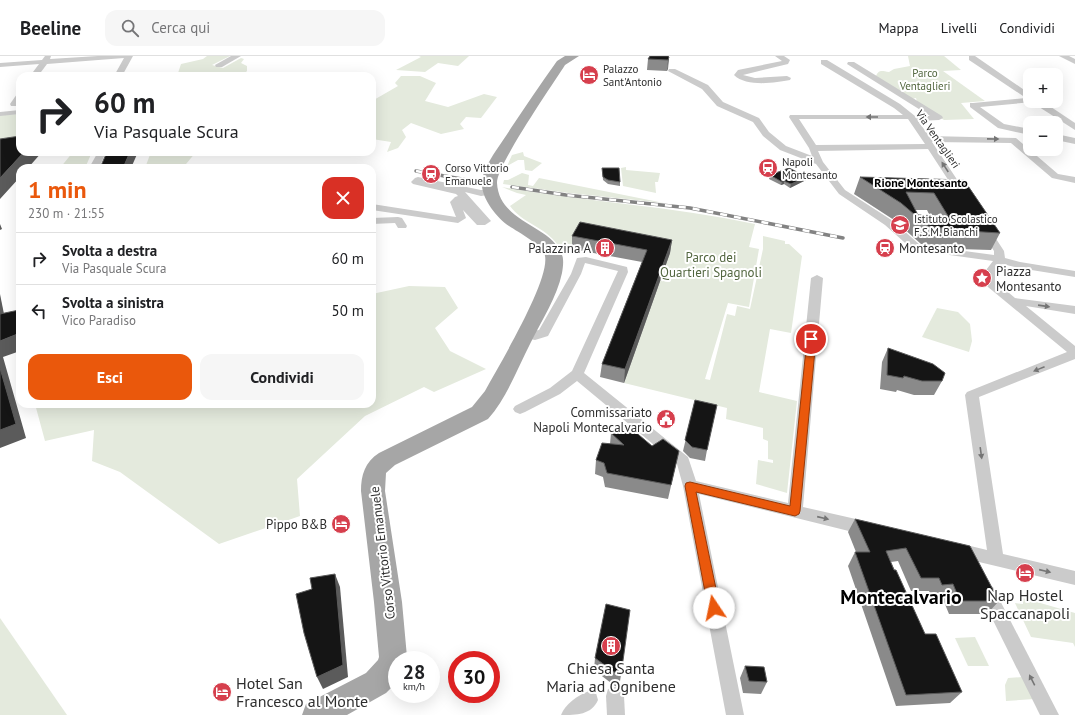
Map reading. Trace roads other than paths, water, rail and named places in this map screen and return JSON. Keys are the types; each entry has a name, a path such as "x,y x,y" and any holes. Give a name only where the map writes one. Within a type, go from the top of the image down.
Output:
{"main road":[{"path":"491,192 491,175 500,156 561,63 573,56"},
{"name":"Corso Vittorio Emanuele","path":"317,715 376,683 384,676 392,664 392,644 373,491 373,480 376,468 387,459 480,413 485,408 544,297 553,273 554,255 546,244 511,220 500,210 491,192"}],"street":[{"path":"0,65 47,59 129,56"},
{"path":"120,72 129,56"},
{"path":"219,65 237,56"},
{"path":"779,56 786,61 781,64 741,72 738,75 742,78 752,80 787,78"},
{"path":"1063,56 1075,62"},
{"path":"972,58 1023,93"},
{"path":"37,72 47,59"},
{"name":"Via Ventaglieri","path":"824,62 897,106 911,118 929,142 964,198"},
{"path":"835,69 860,62"},
{"path":"852,64 939,118 793,118 813,148 819,162 837,186 853,200 889,223 917,248 1000,260 1019,265 1075,274"},
{"path":"672,71 705,87 720,104 756,120 766,134 783,148 819,162"},
{"path":"1023,99 973,104 1000,126 1023,131"},
{"path":"1046,108 1072,128"},
{"path":"0,114 16,112"},
{"path":"1004,127 1023,128"},
{"path":"1063,138 1075,141"},
{"path":"813,148 929,142 1013,140 1055,176 1075,180"},
{"path":"376,208 458,220 461,218 456,202 458,200 481,222 486,221 459,192 416,182 418,180 481,193 491,192"},
{"path":"376,221 398,220 402,226"},
{"path":"982,225 999,252 1000,260"},
{"path":"520,409 555,390 577,374 623,272 623,269 581,260 576,274 544,333 535,336 525,334"},
{"path":"996,559 972,395 1075,353 992,285 989,279 990,270 1000,260"},
{"path":"795,511 817,278"},
{"path":"1017,304 1075,310"},
{"path":"577,374 683,462 690,486 734,715"},
{"path":"690,486 882,532"},
{"path":"943,546 1075,578"},
{"path":"966,552 1050,715"},
{"path":"615,696 616,715"},
{"path":"570,715 589,700"}],"railway":[{"path":"416,171 473,181"},
{"path":"512,187 566,195 690,208 843,238"}],"place":[{"name":"Palazzo Sant'Antonio","path":"589,75"},
{"name":"Napoli Montesanto","path":"768,168"},
{"name":"Corso Vittorio Emanuele","path":"431,174"},
{"name":"Istituto Scolastico F.S.M. Bianchi","path":"900,225"},
{"name":"Palazzina A","path":"605,248"},
{"name":"Montesanto","path":"885,248"},
{"name":"Piazza Montesanto","path":"982,278"},
{"name":"Commissariato Napoli Montecalvario","path":"666,419"},
{"name":"Pippo B&B","path":"341,524"},
{"name":"Nap Hostel Spaccanapoli","path":"1025,573"},
{"name":"Chiesa Santa Maria ad Ognibene","path":"611,646"},
{"name":"Hotel San Francesco al Monte","path":"222,692"}],"district":[{"name":"Rione Montesanto","path":"921,183"},
{"name":"Montecalvario","path":"901,597"}],"park label":[{"name":"Parco Ventaglieri","path":"925,79"},
{"name":"Parco dei Quartieri Spagnoli","path":"711,264"}]}
